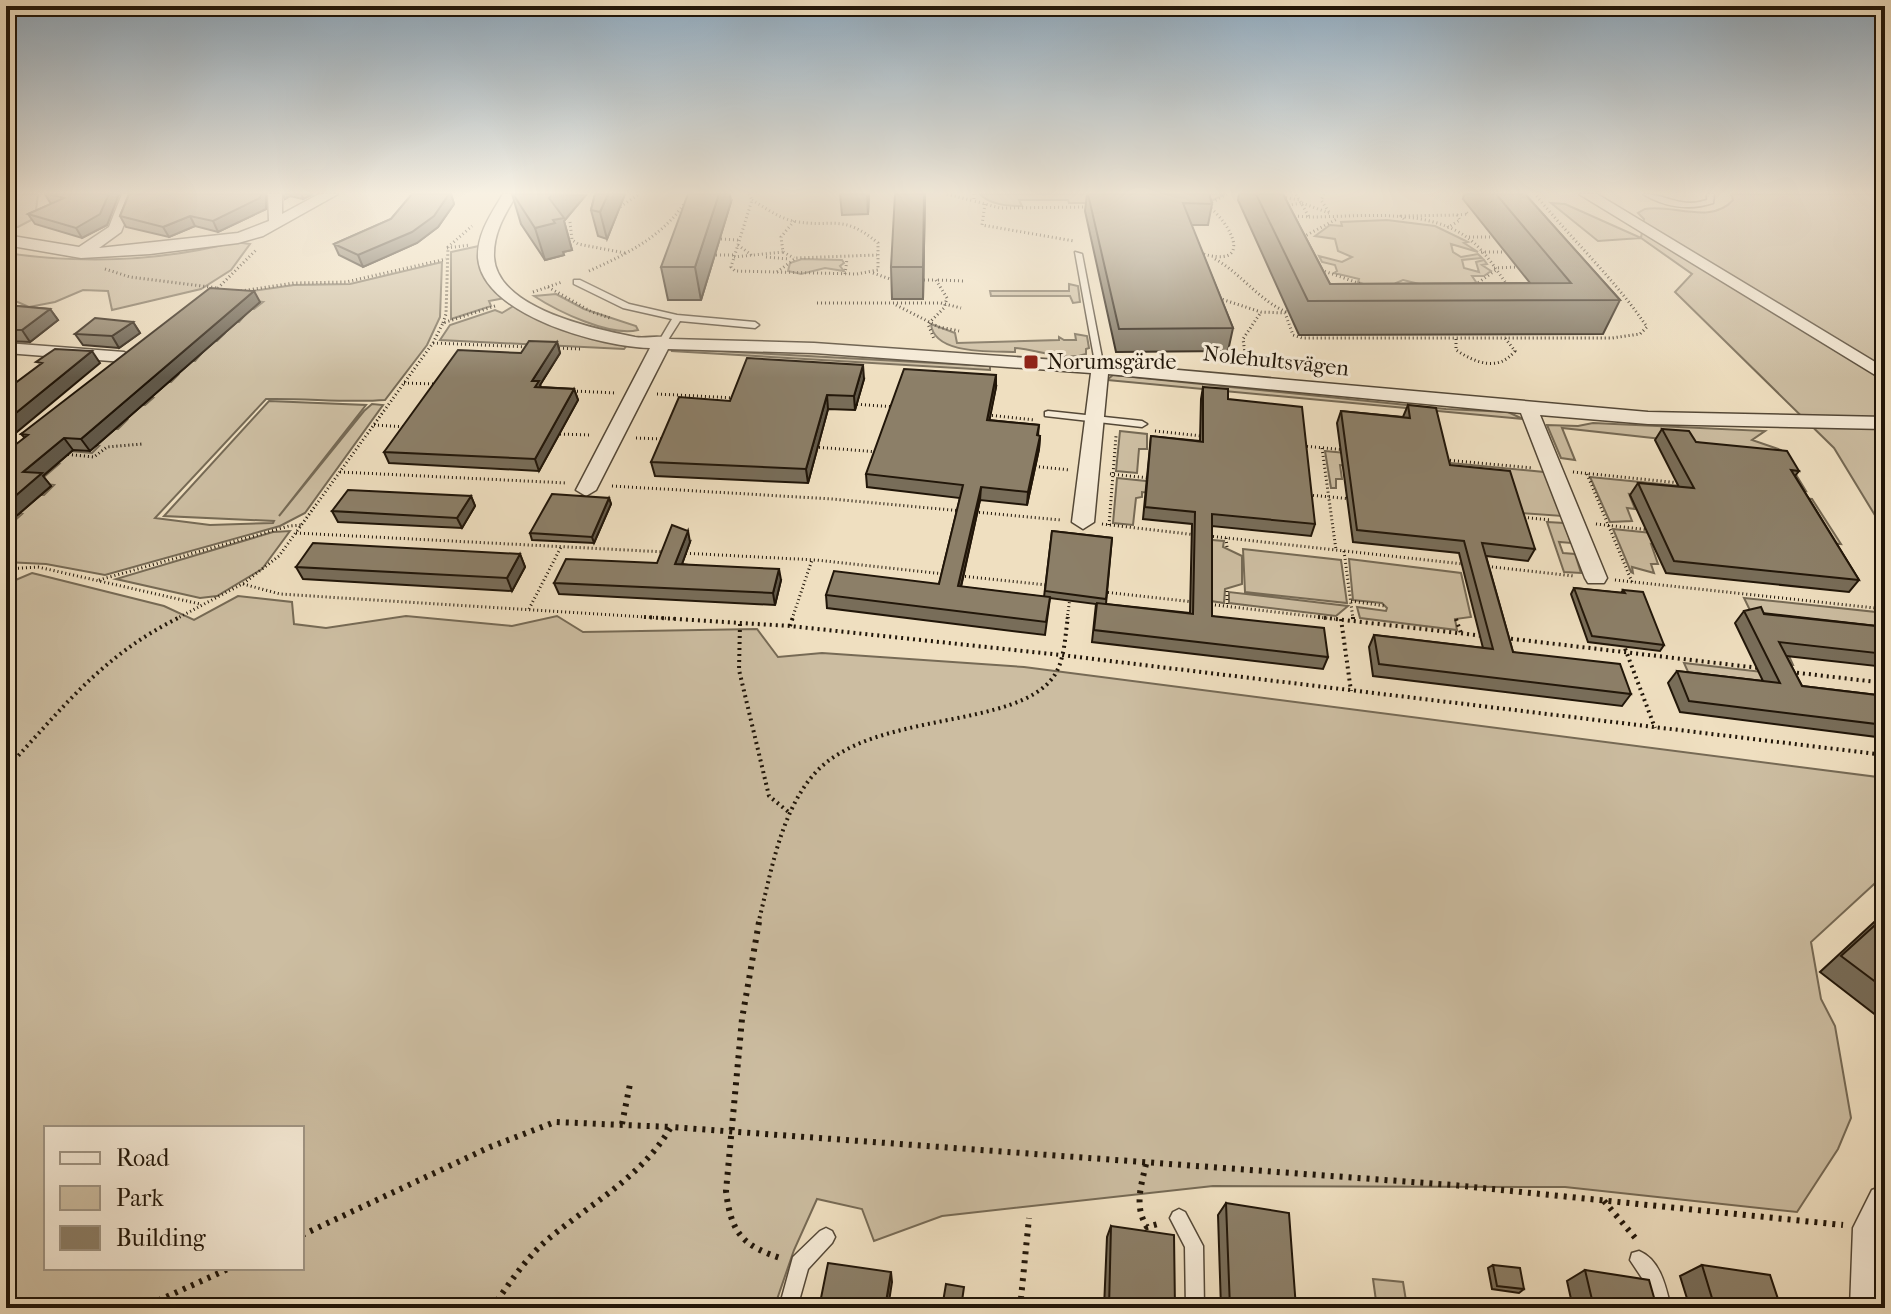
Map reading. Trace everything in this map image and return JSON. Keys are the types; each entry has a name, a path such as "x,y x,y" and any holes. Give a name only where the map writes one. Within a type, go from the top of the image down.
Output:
{"street":[{"name":"Nolehultsvägen","path":"486,255 489,271 504,291 538,314 573,328 641,343 663,341"},
{"name":"Nolehultsvägen","path":"497,255 509,279 557,313 602,328 663,341 1100,368 1703,421 1885,423"},
{"path":"1687,255 1885,376"},
{"path":"587,487 663,341"},
{"path":"6,348 130,352 101,375"},
{"path":"1083,522 1100,368"},
{"path":"1528,408 1596,578"},
{"path":"1869,1308 1878,1215"}],"lane":[{"path":"1082,259 1100,368"},
{"path":"576,279 626,306 677,318 755,325"},
{"path":"663,341 677,318"},
{"path":"1048,414 1142,424"},
{"path":"1179,1218 1194,1246 1195,1308"},
{"path":"788,1308 800,1264 826,1237"},
{"path":"1639,1250 1654,1279 1662,1308"}],"path":[{"path":"62,255 67,264 143,279 220,288"},
{"path":"225,293 207,296 220,288 250,255"},
{"path":"6,769 104,663 129,645 260,575 279,556 433,343 446,314 447,255"},
{"path":"583,273 624,255"},
{"path":"722,255 767,255"},
{"path":"788,255 794,259"},
{"path":"764,256 847,259 876,255"},
{"path":"873,273 878,270 878,255"},
{"path":"1082,259 1085,255"},
{"path":"1206,255 1229,265 1287,313 1293,335 1302,338 1612,338 1640,334 1647,327 1591,255"},
{"path":"1196,260 1227,255"},
{"path":"1484,255 1513,292"},
{"path":"735,256 731,267 735,271 753,274 873,273 893,280"},
{"path":"237,291 294,283 346,282 446,259"},
{"path":"777,272 794,259"},
{"path":"845,274 847,259"},
{"path":"1317,260 1325,277"},
{"path":"1466,291 1495,269 1517,267"},
{"path":"1321,270 1372,288"},
{"path":"533,292 576,279"},
{"path":"924,280 964,281"},
{"path":"936,280 944,290 947,303"},
{"path":"1497,293 1506,284 1518,284"},
{"path":"1208,296 1248,305 1261,312 1287,313"},
{"path":"817,303 947,303 961,308"},
{"path":"938,342 930,332 930,322 947,303"},
{"path":"443,323 501,304"},
{"path":"890,304 959,331"},
{"path":"1245,355 1243,339 1261,312"},
{"path":"1456,338 1456,350 1470,361 1495,365 1509,360 1515,351 1505,338"},
{"path":"1229,352 1230,360"},
{"path":"1109,525 1117,428"},
{"path":"52,453 94,457 107,447 142,444"},
{"path":"1322,448 1336,550"},
{"path":"340,472 832,499 1083,522 1465,564"},
{"path":"1587,474 1632,582"},
{"path":"99,580 289,526 302,525"},
{"path":"296,533 812,560 1057,586"},
{"path":"1226,538 1227,547"},
{"path":"529,609 561,547"},
{"path":"1344,551 1353,621"},
{"path":"790,626 812,560"},
{"path":"1480,566 1875,608"},
{"path":"6,569 38,567 202,604"},
{"path":"243,584 280,594 790,626 1061,655 1885,755"},
{"path":"800,1264 744,1244 728,1220 726,1191 749,963 773,866 797,797 811,778 849,747 877,735 1029,698 1044,689 1055,675 1061,655 1072,588"},
{"path":"1227,591 1227,606"},
{"path":"1103,592 1763,669"},
{"path":"1351,601 1385,606"},
{"path":"1341,619 1351,691"},
{"path":"1456,619 1461,633"},
{"path":"741,622 736,638 745,702 760,748 769,796 791,814"},
{"path":"1621,640 1655,728"},
{"path":"1778,671 1885,683"},
{"path":"622,1124 630,1084"},
{"path":"304,1234 490,1147 555,1122 733,1130 1602,1199 1878,1215"},
{"path":"492,1308 544,1243 642,1168 662,1145 671,1127"},
{"path":"1146,1164 1138,1206 1140,1219 1147,1227"},
{"path":"1602,1199 1639,1250"},
{"path":"1020,1308 1029,1218"},
{"path":"142,1308 226,1270"},
{"path":"968,1308 969,1298"}],"green space":[{"path":"6,255 63,259 242,255 231,270 201,289 112,310 108,291 83,290 55,302 29,307 6,297"},
{"path":"451,255 484,255 505,298 489,301 491,306 451,319"},
{"path":"1348,255 1479,255 1482,258 1462,260 1464,268 1479,272 1476,262 1484,260 1487,264 1482,265 1491,271 1484,276 1472,276 1476,282 1459,288 1440,288 1403,280 1396,283 1398,286 1379,290 1358,282 1359,279 1334,273 1337,271 1335,265 1322,262 1319,256 1342,262 1352,257"},
{"path":"1666,255 1885,255 1885,520 1876,517 1834,448 1675,292 1692,274"},
{"path":"802,259 842,260 844,263 840,266 844,271 825,268 801,274 788,271 790,263"},
{"path":"442,262 440,317 427,345 385,400 266,399 155,518 210,525 273,523 164,516 269,401 366,405 279,516 364,411 372,404 383,405 305,513 280,526 105,575 46,564 6,562 6,523 11,524 22,514 6,512 24,494 44,495 54,485 37,483 59,464 19,460 37,448 92,453 99,446 81,444 100,428 118,429 127,420 111,418 128,404 145,405 153,398 136,396 153,381 171,382 178,375 163,373 178,360 195,361 201,354 187,352 201,340 217,341 224,334 210,333 224,321 239,322 245,315 231,314 239,308 254,309 263,302 212,297 294,285 350,284"},
{"path":"1069,284 1078,286 1080,302 1073,303 1070,296 991,296 990,291 1069,291"},
{"path":"556,294 584,309 636,326 638,330 613,330 599,326 556,309 534,296"},
{"path":"515,305 628,344 624,349 440,340 450,325 495,310 502,313"},
{"path":"931,324 955,333 957,343 1059,340 1059,337 1076,340 1075,334 1087,336 1089,348 1086,354 1069,357 1015,348 1015,352 965,349 942,341 934,334"},
{"path":"680,349 990,366 990,370 671,351"},
{"path":"1113,375 1446,409 1508,412 1523,419 1107,380"},
{"path":"1593,423 1765,431 1752,440 1781,450 1806,491 1782,489 1671,440 1562,428 1575,460 1561,458 1547,425"},
{"path":"1120,431 1147,434 1147,449 1139,449 1137,473 1116,471"},
{"path":"1325,451 1544,472 1562,516 1520,513 1507,480 1340,465 1342,479 1336,479 1336,488 1331,488"},
{"path":"1590,477 1812,499 1841,544 1828,543 1802,511 1629,494 1635,509 1627,508 1632,521 1610,522"},
{"path":"1117,478 1242,491 1243,502 1142,492 1142,497 1136,498 1133,525 1113,523"},
{"path":"1547,522 1564,523 1571,543 1559,542 1563,553 1575,554 1581,573 1564,572"},
{"path":"1613,529 1691,537 1696,548 1651,544 1658,564 1651,564 1654,573 1632,567 1633,573"},
{"path":"290,531 262,569 217,596 200,598 116,579 273,532"},
{"path":"1200,539 1224,541 1223,547 1242,556 1242,584 1225,589 1224,603 1211,601"},
{"path":"1243,549 1341,560 1347,603 1245,592"},
{"path":"1349,559 1461,573 1471,617 1455,619 1457,630 1360,618 1357,607 1386,611 1387,608 1382,603 1353,600"},
{"path":"32,573 164,606 194,620 238,596 292,602 294,624 326,628 406,616 512,626 557,616 583,632 757,629 778,657 822,653 1024,667 1885,778 1885,874 1811,942 1821,999 1835,1026 1851,1118 1838,1149 1797,1212 1565,1187 1213,1186 942,1216 874,1241 862,1209 817,1199 794,1250 774,1308 6,1308 6,584"},
{"path":"1229,592 1348,606 1336,616 1229,603"},
{"path":"1744,598 1885,613 1885,638 1785,647 1793,665 1776,664"},
{"path":"1684,663 1781,674 1791,695 1693,683"},
{"path":"1373,1279 1403,1282 1407,1307 1411,1308 1377,1308"}],"building":[{"path":"665,255 699,255 695,267 661,267"},
{"path":"892,255 923,255 923,267 891,267"},
{"path":"1102,255 1204,255 1233,328 1119,329"},
{"path":"1286,255 1315,255 1330,284 1571,283 1548,255 1580,255 1620,300 1308,301"},
{"path":"210,288 254,291 81,439 64,438 23,472 42,473 6,504 6,452 28,435 21,434"},
{"path":"6,305 50,309 22,330 6,330"},
{"path":"95,318 133,322 112,336 75,334"},
{"path":"529,341 557,342 532,381 539,381 535,387 574,389 535,459 384,452 458,350 521,353"},
{"path":"55,349 92,351 6,421 6,390"},
{"path":"747,358 863,365 854,396 827,395 806,469 651,462 679,397 730,401"},
{"path":"904,369 996,375 987,420 1039,425 1037,435 1040,436 1028,492 981,487 958,586 1050,597 1046,622 826,595 834,571 939,584 963,485 866,474"},
{"path":"1203,387 1228,389 1228,399 1302,407 1315,524 1212,514 1212,616 1324,628 1328,657 1094,630 1097,603 1193,614 1195,512 1145,507 1151,436 1203,442"},
{"path":"1408,405 1436,408 1450,465 1510,471 1535,549 1482,543 1513,652 1620,664 1631,694 1379,664 1374,635 1493,649 1464,541 1357,530 1341,411 1410,418"},
{"path":"1662,429 1689,431 1696,442 1787,451 1799,471 1791,470 1859,580 1674,561 1638,483 1694,488"},
{"path":"348,490 471,496 457,518 332,511"},
{"path":"552,494 609,498 592,537 530,533"},
{"path":"672,525 688,531 675,564 779,569 773,593 554,583 566,559 657,563"},
{"path":"1052,531 1112,538 1106,599 1045,591"},
{"path":"313,543 520,554 507,578 296,567"},
{"path":"1574,588 1643,592 1664,645 1592,636"},
{"path":"1761,607 1764,614 1885,627 1885,654 1779,642 1802,686 1885,696 1885,725 1689,701 1677,671 1780,683 1744,611"},
{"path":"1885,916 1885,989 1841,956"},
{"path":"1226,1203 1289,1213 1296,1308 1230,1308"},
{"path":"1111,1226 1174,1235 1175,1308 1109,1308"},
{"path":"828,1263 891,1272 885,1308 819,1308"},
{"path":"1493,1265 1520,1268 1524,1289 1497,1286"},
{"path":"1702,1265 1770,1275 1781,1308 1715,1308"},
{"path":"1585,1270 1649,1280 1657,1308 1594,1308"},
{"path":"946,1284 964,1287 961,1308 942,1308"}],"place":[{"name":"Norumsgärde","path":"1031,362"}]}
